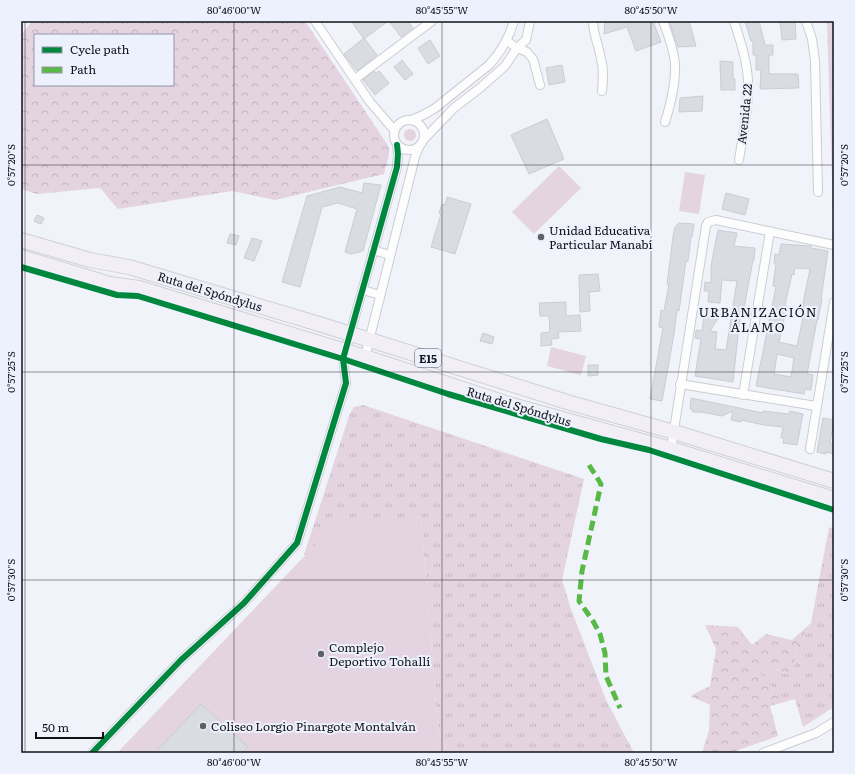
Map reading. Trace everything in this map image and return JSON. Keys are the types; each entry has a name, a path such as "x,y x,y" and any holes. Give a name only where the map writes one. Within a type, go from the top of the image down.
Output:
{"highway":[{"name":"Ruta del Spóndylus","path":"21,240 90,260 129,267 351,334 567,402 674,432 834,481"},
{"name":"Ruta del Spóndylus","path":"21,257 110,284 139,288 346,351 512,405 671,448 834,499"}],"street":[{"path":"315,21 370,102 394,130 394,140 397,144 405,150 414,150 419,147"},
{"path":"355,79 432,21"},
{"path":"394,130 401,122 411,120 434,109 493,61 507,41 514,21"},
{"path":"365,357 390,254 415,157 419,147 424,139 454,108 505,66 517,48 526,40 530,21"},
{"path":"593,21 602,60 602,91"},
{"path":"663,21 673,51 675,63 673,94 665,122"},
{"name":"Avenida 22","path":"734,21 743,52 748,81 746,110 739,160"},
{"path":"806,21 812,39 815,61 818,192"},
{"path":"507,41 517,48 527,52 533,59 540,85"},
{"path":"472,79 480,88"},
{"path":"411,120 420,124 423,129 424,139"},
{"path":"92,753 181,660 244,603 297,543 346,383 343,359 397,168 397,144"},
{"path":"671,448 680,384 706,226 708,222 716,220 834,245"},
{"path":"743,395 770,231"},
{"path":"374,250 390,254"},
{"path":"363,290 380,295"},
{"path":"810,449 834,302"},
{"path":"680,384 816,406"},
{"path":"763,753 816,733 834,722"}],"green space":[{"path":"32,21 305,21 389,147 389,155 384,174 275,200 232,191 118,209 100,188 37,194 21,189 21,35"},
{"path":"827,21 834,21 834,213 833,213"},
{"path":"412,129 415,130 415,140 408,141 405,140 404,133 405,130"},
{"path":"559,166 581,188 534,234 512,212"},
{"path":"685,172 705,175 699,214 679,211"},
{"path":"551,347 586,356 581,375 547,366"},
{"path":"363,405 584,479 562,580 571,609 606,700 634,753 440,753 421,517 304,555 350,413 354,407"},
{"name":"Complejo Deportivo Tohallí","path":"421,517 440,753 117,753 335,524"},
{"path":"829,527 834,529 834,707 803,727 795,699 770,706 757,669 763,663 786,674 794,667 796,650 811,623"},
{"path":"811,623 796,650 794,667 787,674 763,663 757,669 780,696 770,706 778,736 730,753 702,753 709,730 710,705 690,696 710,686 716,649 705,625 738,627 752,645 766,634 792,640"}],"building":[{"path":"351,21 388,21 364,39"},
{"path":"389,21 408,21 413,28 401,37"},
{"path":"605,21 626,21 627,23 633,21 653,21 661,42 636,51 627,27 604,34"},
{"path":"669,21 689,21 696,46 678,47"},
{"path":"745,21 759,21 765,45 773,45 773,55 769,55 769,74 798,74 799,88 760,89 761,70 756,70 756,55 753,55 753,41 751,41"},
{"path":"780,21 795,21 796,39 782,40"},
{"path":"364,38 377,55 357,71 344,54"},
{"path":"430,40 440,56 428,64 418,48"},
{"path":"402,60 413,74 405,80 394,67"},
{"path":"720,61 733,62 733,79 735,79 735,90 721,90"},
{"path":"562,65 565,82 549,85 546,68"},
{"path":"374,71 376,73 379,71 389,83 375,95 363,80"},
{"path":"703,96 702,111 679,112 680,98"},
{"path":"547,119 564,159 529,174 511,135"},
{"path":"364,183 381,185 363,251 351,254 345,252 357,209 338,203 322,207 300,287 282,282 307,196 340,187 362,193"},
{"path":"726,193 749,199 745,215 722,209"},
{"path":"447,197 471,204 455,254 431,247 441,214 439,213 442,204 445,205"},
{"path":"37,215 44,218 41,224 34,221"},
{"path":"679,223 694,224 688,261 686,261 679,311 677,310 662,401 650,399 663,328 659,327 661,310 664,311 669,284 667,284 673,237 675,227"},
{"path":"718,230 737,233 734,246 755,248 744,308 741,307 733,382 695,376 701,339 695,338 696,330 702,331 704,315 719,317 710,331 717,332 715,349 726,350 737,281 722,280 720,303 708,302 709,291 704,291 705,282 711,283 711,266"},
{"path":"230,234 239,236 236,245 227,243"},
{"path":"252,238 262,241 254,261 244,258"},
{"path":"781,244 811,246 811,248 828,251 822,299 807,374 813,375 811,390 805,389 804,394 756,386 776,287 773,286 776,263 774,263 775,254 779,255","holes":["795,268 810,269 803,303 803,318 797,346 779,342 787,306 785,305 792,274 794,275","777,354 794,358 791,377 774,374"]},
{"path":"598,274 600,291 589,292 590,311 580,312 579,275"},
{"path":"566,302 566,316 580,315 581,331 558,332 559,338 551,339 552,345 541,346 541,333 550,332 549,316 540,316 539,303"},
{"path":"483,333 494,337 492,344 480,341"},
{"path":"588,365 598,365 598,375 588,376"},
{"path":"691,398 763,413 763,411 789,414 790,411 803,414 797,445 783,443 784,438 781,438 783,427 741,420 741,422 731,420 733,411 722,416 692,412 693,410 690,409"},
{"path":"823,418 834,420 830,443 834,444 834,454 817,452"},
{"name":"Coliseo Lorgio Pinargote Montalván","path":"201,704 248,747 242,753 155,753"}],"marked path":[{"path":"589,465 601,484 582,571 579,601 600,634 605,653 606,676 620,708"}],"cycle path":[{"path":"92,753 181,660 244,603 297,543 346,383 343,359 397,167 397,145"},
{"path":"21,267 117,295 138,296 343,359 448,394 601,439 649,450 834,510"}],"place":[{"name":"Unidad Educativa Particular Manabí","path":"541,237"},
{"name":"Complejo Deportivo Tohallí","path":"321,654"},
{"name":"Coliseo Lorgio Pinargote Montalván","path":"203,726"}],"district":[{"name":"URBANIZACIÓN ÁLAMO","path":"758,318"}]}
